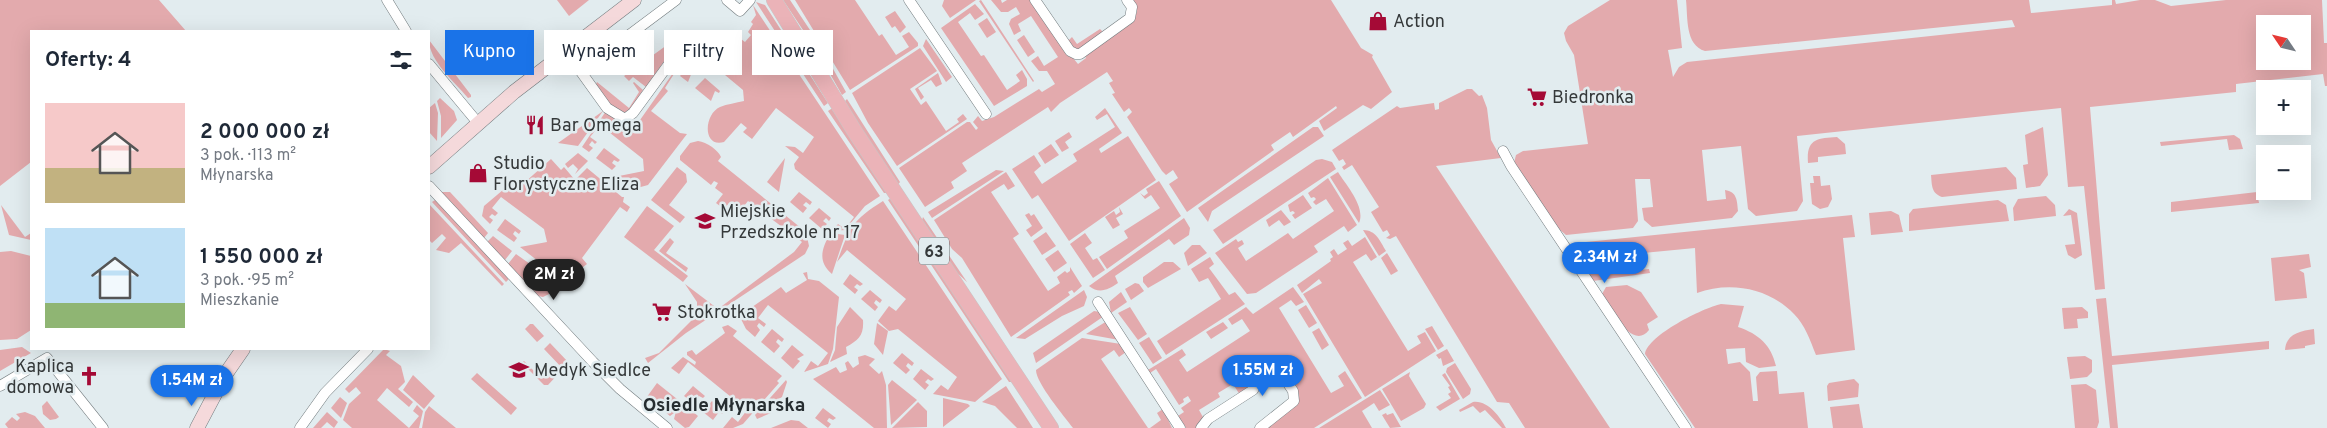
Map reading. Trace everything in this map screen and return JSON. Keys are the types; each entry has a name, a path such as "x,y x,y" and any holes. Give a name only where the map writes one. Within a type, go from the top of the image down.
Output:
{"main road":[{"path":"594,30 634,0"},
{"name":"63","path":"774,0 855,132 1020,378 1051,428"},
{"path":"430,166 478,123 544,69"},
{"path":"197,428 225,375 242,350"}],"street":[{"path":"387,0 405,30"},
{"path":"636,30 676,0"},
{"path":"727,0 740,11 750,0"},
{"path":"909,0 986,114"},
{"path":"1035,0 1070,51 1080,54 1130,18 1132,6 1127,0"},
{"path":"430,65 478,123"},
{"path":"584,75 607,108 622,119 628,119 664,70"},
{"path":"1503,151 1510,166 1686,428"},
{"path":"430,187 593,362 620,389 667,428"},
{"path":"1098,302 1180,428"},
{"path":"300,428 325,393 367,350"},
{"path":"0,386 47,358 103,428"},
{"path":"1201,428 1208,419 1253,390 1263,377 1274,369 1279,370 1293,391 1294,401 1260,428"}],"shaded area":[{"path":"0,0 159,0 185,30 30,30 30,163 0,186"},
{"path":"557,0 589,0 569,16"},
{"path":"783,0 790,0 810,30 803,30"},
{"path":"795,0 855,0 879,36 882,34 896,55 909,47 902,36 909,32 918,43 918,46 850,90 833,62 833,30 813,30"},
{"path":"944,0 976,0 950,18 942,6"},
{"path":"981,0 1034,81 1033,82 979,1"},
{"path":"991,0 1001,0 1002,3 1007,0 1031,0 1068,56 1073,58 1078,64 1086,58 1084,54 1134,20 1137,11 1130,0 1331,0 1361,48 1373,55 1372,57 1392,92 1371,109 1363,105 1324,131 1319,121 1337,108 1336,106 1293,137 1290,132 1271,145 1274,150 1187,212 1169,184 1178,178 1173,170 1166,175 1162,171 1127,117 1132,112 1129,108 1124,112 1112,94 1115,93 1109,83 1113,81 1107,72 1060,103 1051,112 1048,107 962,163 967,171 951,182 954,188 925,207 899,168 967,122 970,122 976,130 978,128 973,122 978,116 982,121 994,117 1039,89 1042,92 1055,84 1047,71 1039,71 1031,61 1038,56 1044,66 1058,57 1031,16 1018,24 1021,31 1014,35 1009,24 1011,19 1020,14 1016,7 1008,12 1001,12"},
{"path":"1610,0 1677,0 1682,48 1668,50 1673,77 1679,67 1687,62 2015,27 2012,20 1705,51 1694,43 1691,37 1686,0 2029,0 2031,13 2112,5 2112,0 2115,0 2116,4 2140,0 2155,0 2171,6 2226,0 2322,0 2324,43 2327,43 2327,86 2325,86 2323,74 2256,80 2256,82 2236,84 2236,92 2090,107 2105,289 2095,290 2084,186 2068,187 2061,108 1797,136 1803,201 1797,211 1756,216 1748,209 1741,146 1702,150 1707,201 1726,199 1725,190 1732,193 1737,200 1738,211 1732,218 1652,227 1644,220 1642,208 1653,207 1650,179 1635,179 1638,221 1633,228 1566,235 1559,229 1514,163 1516,155 1523,151 1588,144 1574,55 1564,33 1568,26"},
{"path":"756,2 765,5 781,30 774,30"},
{"path":"975,4 984,14 975,20 970,13 958,22 981,56 984,55 1007,90 1020,81 1016,75 1022,70 1027,79 1027,86 994,106 941,28"},
{"path":"753,5 770,30 752,30 752,75 800,75 880,196 865,206 845,230 832,231 838,224 845,229 854,217 795,169 794,164 799,157 785,146 795,147 803,153 814,137 776,108 752,139 743,132 747,128 741,123 724,142 717,143 709,135 708,123 715,111 720,107 744,101 743,90 725,75 742,75 742,40 745,42 751,35 748,32 753,24 751,22 756,15"},
{"path":"895,11 906,27 900,33 895,26 892,28 885,17"},
{"path":"987,18 996,32 987,38 978,24"},
{"path":"1100,29 1104,33 1076,51 1068,41 1072,37 1077,44"},
{"path":"1024,35 1035,52 1028,57 1017,40"},
{"path":"926,39 952,77 946,82 923,46"},
{"path":"430,41 445,61 445,72 430,48"},
{"path":"664,47 664,61 646,87 633,77 629,81 624,76 654,75 654,54"},
{"path":"920,48 937,71 910,89 921,105 926,101 946,131 959,122 957,119 963,114 967,119 897,166 868,123 852,93"},
{"path":"833,69 846,92 842,95 831,75 833,75"},
{"path":"938,73 942,84 936,87 931,80 918,88 924,97 921,100 915,89"},
{"path":"448,75 456,75 471,97 468,98"},
{"path":"673,75 665,88 668,91 651,111 680,133 687,134 648,185 637,188 619,176 644,171 643,159 600,125 590,137 597,142 595,144 592,141 589,145 593,148 589,152 582,147 606,111 633,130"},
{"path":"681,75 691,75 688,82"},
{"path":"804,75 810,75 828,103 824,106"},
{"path":"705,78 720,91 719,93 715,91 711,101 695,88"},
{"path":"597,82 629,108 639,92 633,83 643,90 629,111 624,113 610,106 595,86"},
{"path":"1467,89 1472,89 1479,96 1482,95 1487,108 1491,140 1501,158 1436,166 1610,428 1525,428 1509,403 1497,402 1396,236 1390,239 1386,238 1390,235 1387,230 1383,232 1371,212 1379,207 1352,165 1344,170 1342,167 1346,164 1343,159 1339,161 1332,150 1397,106 1400,108 1434,103 1435,110 1439,109 1439,103"},
{"path":"440,98 454,111 457,120 441,138 441,116 437,101"},
{"path":"847,99 900,182 897,186 864,135 845,101"},
{"path":"435,103 438,113 437,141 430,133 430,107"},
{"path":"1105,108 1122,133 1099,149 1101,153 1128,136 1156,180 1069,241 1038,195 1032,199 1012,169 1034,155 1041,166 1034,172 1042,184 1077,161 1073,154 1115,127 1107,114 1097,120 1095,117"},
{"path":"831,109 887,193 884,193 828,111"},
{"path":"603,111 578,146 558,143"},
{"path":"1313,127 1318,127 1324,136 1212,211 1208,222 1198,208"},
{"path":"2043,127 2048,175 2040,186 2026,188 2023,165 2028,164 2025,135"},
{"path":"1069,132 1072,137 1065,142 1069,148 1062,152 1055,141"},
{"path":"2234,135 2240,139 2243,149 2229,150 2227,139 2161,146 2160,142"},
{"path":"1837,137 1845,144 1846,154 1818,157 1818,162 1808,163 1809,149 1814,141"},
{"path":"698,141 715,149 721,157 718,161 806,232 809,246 805,254 686,333 648,363 645,358 659,353 697,315 697,302 685,284 718,309 794,252 802,242 748,201 740,211 729,203 724,209 716,203 723,194 715,188 718,183 714,181 711,185 680,160 680,156 690,143"},
{"path":"1051,144 1059,155 1045,164 1038,153"},
{"path":"604,148 620,160 618,162 614,160 612,163 616,166 612,170 596,158"},
{"path":"578,153 588,161 575,174 578,169 573,164 568,168 565,164"},
{"path":"785,158 779,192 767,182"},
{"path":"551,159 561,170 564,167 575,180 587,168 624,197 623,202 630,207 627,212 620,207 582,258 587,264 561,284 556,282 538,261 520,247 547,242 544,229 501,197 492,208 498,213 495,216 492,214 489,217 493,220 490,224 482,216 484,206 516,179 524,183"},
{"path":"1322,159 1332,162 1336,169 1223,244 1213,230 1316,160"},
{"path":"677,167 686,174 687,182 669,205 685,217 680,223 651,200"},
{"path":"2006,167 2016,178 2017,189 1942,197 1933,188 1931,175"},
{"path":"996,170 1004,171 932,218 928,212"},
{"path":"1006,172 1015,186 1008,190 1004,184 991,192 1019,234 1013,238 1048,291 1060,283 1057,277 1065,271 1067,273 1070,271 1070,267 1082,286 1074,293 1072,290 1068,292 1070,295 1011,337 962,258 952,249 934,220"},
{"path":"1338,172 1358,203 1360,210 1359,223 1330,177"},
{"path":"1813,176 1820,176 1821,186 1830,185 1832,199 1828,207 1820,209 1812,204 1810,183 1814,183"},
{"path":"1328,178 1357,225 1348,232 1344,226 1314,246 1318,252 1256,293 1247,294 1215,253 1236,239 1238,242 1242,240 1244,244 1238,248 1246,261 1288,233 1293,239 1334,211 1326,199 1316,205 1313,202 1316,199 1314,197 1311,198 1308,193"},
{"path":"1159,181 1181,216 1107,269 1099,257 1128,238 1124,231 1160,208 1151,195 1145,199 1140,193 1144,196 1148,193 1146,189"},
{"path":"440,192 450,192 488,233 484,238"},
{"path":"799,192 812,202 810,205 806,202 803,205 807,208 803,213 790,202"},
{"path":"2256,192 2256,200 2258,200 2259,203 2171,212 2171,202"},
{"path":"1303,195 1312,208 1295,219 1292,215 1295,213 1293,211 1290,212 1288,205"},
{"path":"2046,196 2055,205 2056,216 2014,221 2013,208 2018,199"},
{"path":"891,198 1012,382 1009,382 888,200"},
{"path":"435,200 508,278 506,282 432,202"},
{"path":"1998,200 2006,205 2009,221 1909,231 1909,214 1913,209"},
{"path":"883,201 1002,379 975,402 933,394 941,385 948,390 957,377 898,329 889,331 878,321 889,306 896,311 906,299 847,250 837,262 853,226 864,214"},
{"path":"1,205 25,237 30,234 30,240 9,235"},
{"path":"430,205 504,284 502,286 461,243 449,253 436,250 446,238 442,234 432,243 430,241"},
{"path":"647,206 674,226 654,250 688,276 683,282 624,237"},
{"path":"1119,207 1123,214 1116,218 1120,225 1113,229 1105,217 1114,211 1116,215 1120,212"},
{"path":"819,208 831,218 829,221 826,218 823,221 827,224 822,229 809,218"},
{"path":"2069,209 2077,213 2082,255 2075,259 2068,255 2065,245 2075,244 2071,215 2063,216"},
{"path":"1281,210 1291,222 1284,226 1279,220 1269,227 1266,220"},
{"path":"1891,211 1899,215 1903,232 1871,235 1869,213"},
{"path":"1029,213 1031,216 1034,214 1043,228 1031,237 1026,230 1032,226 1025,215"},
{"path":"1852,215 1855,237 1843,238 1855,350 1816,355 1807,333 1798,318 1784,305 1761,293 1748,289 1723,288 1697,293 1695,248 1612,256 1614,273 1649,269 1650,273 1593,281 1577,256 1579,248 1586,242"},
{"path":"923,217 967,282 956,272 922,220"},
{"path":"1184,218 1190,228 1189,235 1174,245 1169,239 1115,276 1118,283 1111,288 1096,290 1089,286"},
{"path":"505,219 521,231 519,234 515,231 513,234 517,238 514,242 497,230"},
{"path":"1363,230 1374,234 1386,251 1379,256"},
{"path":"1046,232 1056,246 1042,255 1033,241"},
{"path":"830,233 845,235 832,274 824,264 822,255"},
{"path":"1085,233 1092,243 1085,248 1093,260 1097,258 1105,270 1093,278 1070,244"},
{"path":"493,236 512,251 505,260 487,242"},
{"path":"1365,237 1377,257 1371,261 1366,254 1353,262 1408,351 1421,343 1417,336 1425,332 1436,351 1365,397 1303,294 1322,283 1319,279 1302,293 1297,285 1331,261 1330,259 1333,257 1330,252 1334,249 1338,255 1347,249 1343,243 1348,240 1352,246"},
{"path":"670,238 674,242 666,253 688,268 686,272 659,251"},
{"path":"1192,245 1200,245 1207,253 1188,266 1184,253"},
{"path":"1058,250 1067,263 1054,272 1045,259"},
{"path":"11,251 30,256 30,331 17,339 0,340 0,252"},
{"path":"1387,253 1398,271 1391,275 1381,258"},
{"path":"516,254 543,276 550,287 551,293 543,297 538,296 508,264"},
{"path":"2309,254 2311,267 2299,270 2304,273 2307,298 2275,301 2271,258"},
{"path":"1210,257 1214,264 1209,268 1229,295 1235,292 1245,304 1166,355 1157,341 1221,299 1208,278 1199,282 1191,269"},
{"path":"1164,262 1173,262 1181,269 1148,288 1143,282 1143,277"},
{"path":"807,272 808,279 819,281 839,297 833,349 828,364 804,372 811,361 818,366 828,353 768,305 758,318 766,324 764,327 759,323 757,326 760,330 755,337 746,329 741,319 742,314 781,287 786,293 807,280 803,273"},
{"path":"850,274 863,284 860,286 857,284 854,287 858,290 855,294 843,284"},
{"path":"1135,283 1139,284 1144,291 1131,300 1125,289"},
{"path":"1627,285 1641,292 1658,317 1647,324 1649,330 1642,335 1629,332 1622,325 1602,294 1606,287"},
{"path":"1293,287 1304,302 1296,306 1291,300 1279,308 1331,393 1344,386 1338,376 1345,371 1362,398 1314,428 1266,428 1298,400 1297,388 1292,377 1283,369 1272,365 1252,379 1247,390 1240,395 1233,384 1218,393 1220,397 1199,410 1204,419 1196,428 1186,428 1178,416 1184,412 1181,408 1191,401 1188,396 1179,405 1156,369 1150,373 1148,370 1182,349 1186,355 1179,360 1187,372 1250,331 1242,319 1232,325 1228,319 1246,307 1253,314"},
{"path":"870,290 882,300 880,303 876,300 874,303 878,307 875,311 861,299"},
{"path":"1084,290 1087,297 1084,306 1062,316 1025,339 1016,338"},
{"path":"1121,292 1127,302 1111,313 1109,302"},
{"path":"2106,298 2112,356 2269,341 2269,349 2112,365 2118,428 2110,428 2096,299"},
{"path":"1721,304 1744,306 1738,327 1752,333 1763,341 1774,359 1776,366 1759,368 1746,362 1745,348 1726,349 1728,364 1740,362 1750,372 1753,401 1758,401 1756,377 1760,372 1777,371 1779,394 1804,392 1808,428 1695,428 1645,354 1648,347 1656,339 1677,323"},
{"path":"1306,305 1317,323 1309,328 1298,310"},
{"path":"850,307 863,320 863,330 854,342 846,347 847,354 830,362 835,350 837,327"},
{"path":"1130,307 1147,334 1138,340 1118,313"},
{"path":"2082,307 2088,312 2088,318 2077,319 2078,328 2064,329 2062,308"},
{"path":"1094,311 1100,312 1104,316 1036,363 1033,353"},
{"path":"1107,321 1119,340 1086,334"},
{"path":"1223,322 1228,328 1211,339 1206,332"},
{"path":"877,323 888,331 883,355 874,344"},
{"path":"530,324 533,324 544,336 537,342 525,329"},
{"path":"728,325 737,331 733,336 782,376 777,381 779,383 743,424 733,428 723,428 732,417 738,422 747,410 688,362 679,374 671,368 683,357 695,365 696,362 687,355 687,352 692,350 696,355 725,333 722,327"},
{"path":"1432,326 1444,346 1438,350 1425,329"},
{"path":"1319,328 1329,345 1322,350 1312,332"},
{"path":"772,329 784,339 782,342 778,339 776,342 780,346 774,353 761,342"},
{"path":"2314,329 2315,344 2305,346 2305,348 2285,350 2288,340 2295,334"},
{"path":"1149,337 1162,358 1153,364 1139,343"},
{"path":"1082,338 1121,344 1126,352 1119,357 1114,350 1101,359 1148,428 1073,428 1051,399 1037,376 1036,370"},
{"path":"550,343 569,363 563,369 544,349"},
{"path":"792,345 804,355 797,359 800,361 793,369 781,358"},
{"path":"22,347 31,353 0,371 0,350"},
{"path":"1447,349 1454,361 1443,366 1441,358 1439,359 1436,355"},
{"path":"383,350 390,351 386,355 401,366 405,382 398,389 413,402 409,407 387,388 377,400 409,428 352,428 343,420 349,404 361,393 356,387 349,393 345,389"},
{"path":"902,353 914,363 912,366 908,363 906,366 910,370 906,374 893,363"},
{"path":"865,355 875,359 869,365 879,374 882,371 886,385 887,428 874,428 813,379 836,367 840,373 847,370 845,363 848,361 853,368 859,364 858,357"},
{"path":"2085,356 2092,360 2092,372 2087,377 2070,379 2067,357"},
{"path":"524,361 541,378 555,365 561,371 548,385 544,385 522,363"},
{"path":"1455,363 1471,389 1470,394 1463,399 1446,372 1447,368"},
{"path":"921,369 934,379 931,381 928,379 925,382 929,385 925,390 913,379"},
{"path":"1410,372 1409,376 1426,404 1424,408 1401,421 1382,389"},
{"path":"477,373 517,408 511,415 471,379"},
{"path":"1445,373 1460,399 1440,411 1436,407 1451,398 1448,394 1451,392 1448,387 1450,386 1442,375"},
{"path":"413,375 435,396 424,409 403,390"},
{"path":"1854,379 1859,384 1858,397 1828,401 1827,386 1829,383"},
{"path":"786,380 782,397 767,406 773,412 757,419 755,415"},
{"path":"892,380 917,400 891,425 888,385"},
{"path":"657,383 677,399 674,413 670,416 649,399 644,401"},
{"path":"2086,384 2096,390 2099,422 2097,428 2075,428 2071,385"},
{"path":"693,386 705,396 703,398 699,396 696,405 684,396"},
{"path":"1006,386 1033,428 1017,428 995,406 982,402"},
{"path":"1380,390 1390,405 1379,411 1374,403 1362,411 1372,428 1319,428"},
{"path":"340,397 347,403 341,418 331,408"},
{"path":"943,398 970,406 943,427"},
{"path":"679,400 698,416 689,427 685,428 674,419"},
{"path":"47,401 59,417 56,419 50,420 43,414 42,406"},
{"path":"712,401 724,411 722,414 719,412 713,420 703,412"},
{"path":"918,402 927,411 927,427 892,428"},
{"path":"1473,402 1488,406 1497,414 1506,428 1502,428 1485,410 1480,413 1473,406 1460,412 1459,410"},
{"path":"1859,404 1863,428 1833,428 1830,407"},
{"path":"417,405 423,411 419,428 409,428 419,416 413,411"},
{"path":"429,406 456,428 422,428 425,412"},
{"path":"823,408 836,418 833,420 829,418 827,421 831,424 828,428 815,418"},
{"path":"1163,409 1172,428 1150,428 1161,420 1157,413"},
{"path":"25,412 35,416 45,428 8,428 5,424 12,417 17,421 20,418 16,414"},
{"path":"327,412 338,422 334,428 327,422 321,428 313,428"},
{"path":"1386,413 1387,415 1393,413 1401,427 1390,428 1382,415"},
{"path":"791,420 799,421 808,428 771,428"}],"place":[{"name":"Action","path":"1378,21"},
{"name":"Biedronka","path":"1537,97"},
{"name":"Bar Omega","path":"535,125"},
{"name":"Studio Florystyczne Eliza","path":"478,173"},
{"name":"Miejskie Przedszkole nr 17","path":"705,221"},
{"name":"Stokrotka","path":"662,312"},
{"name":"Medyk Siedlce","path":"519,370"},
{"name":"Kaplica domowa","path":"89,376"}],"district":[{"name":"Osiedle Młynarska","path":"724,404"}]}
